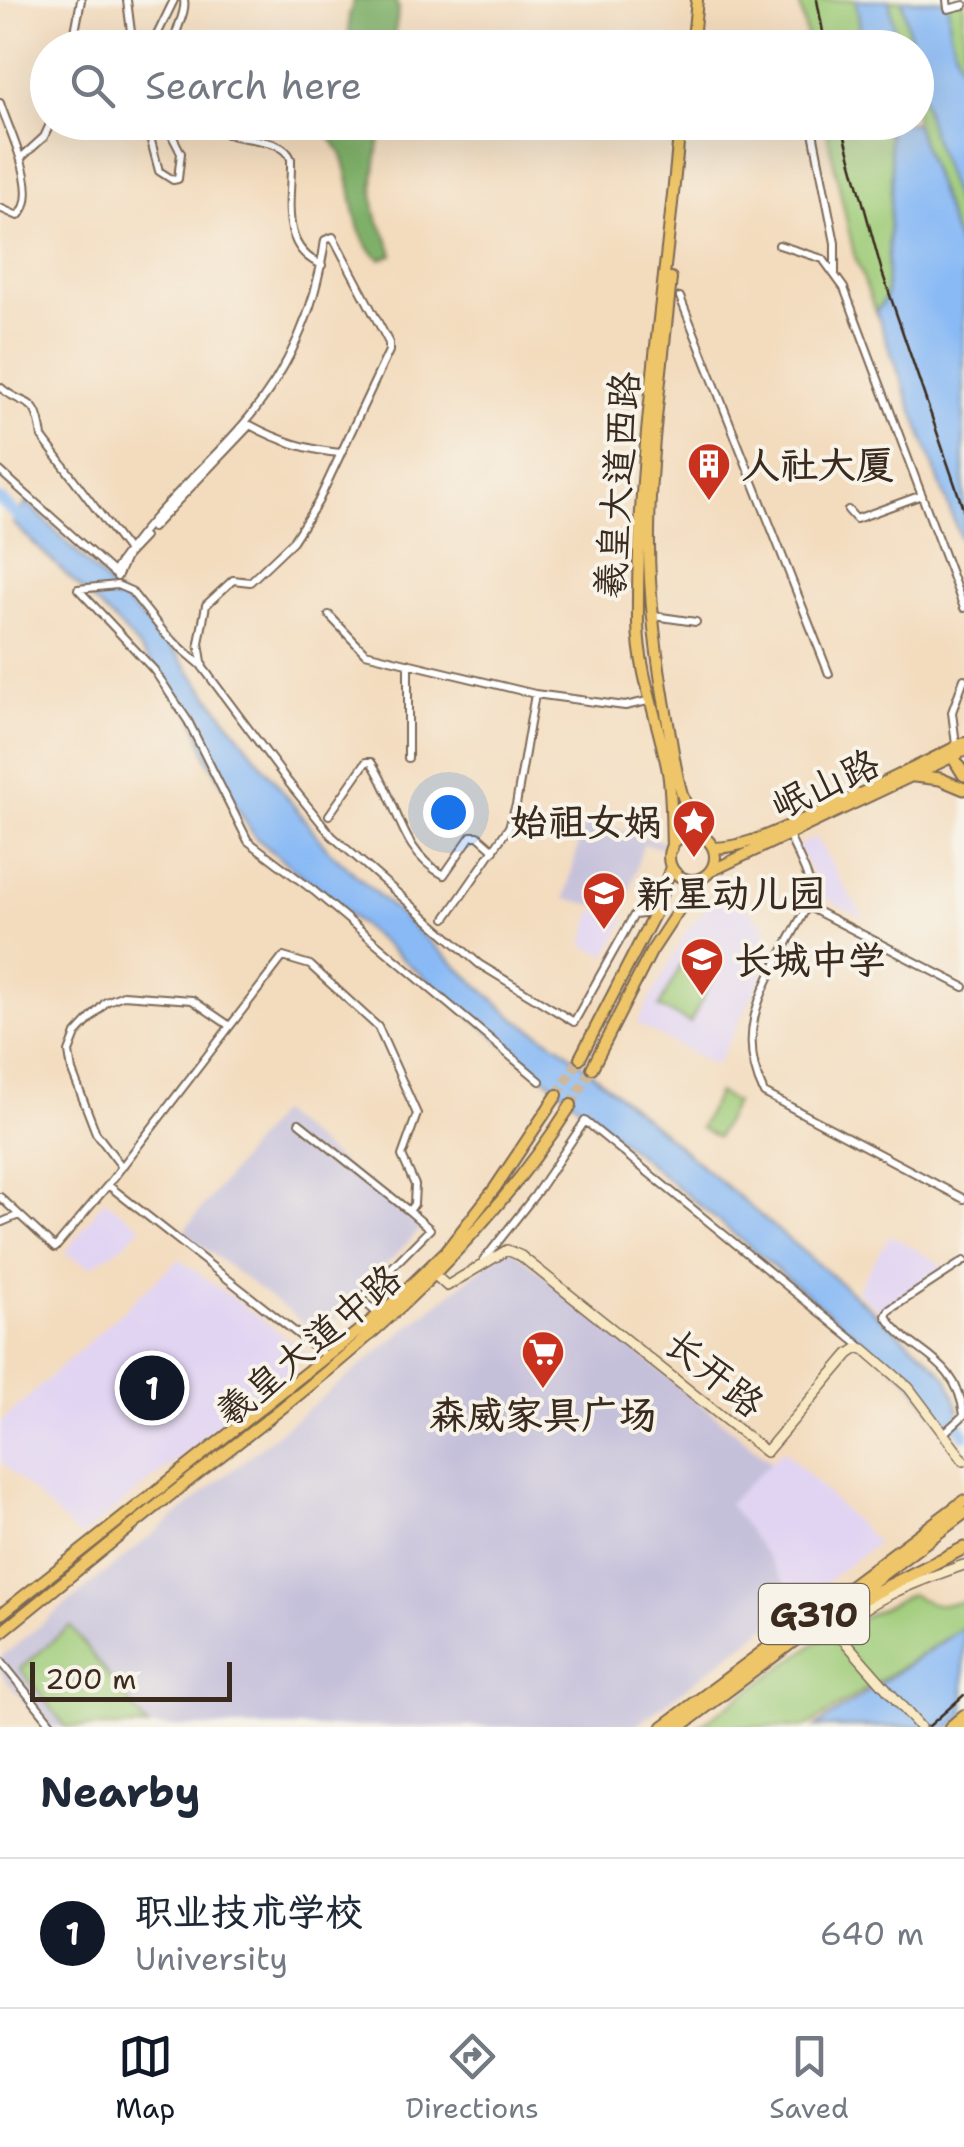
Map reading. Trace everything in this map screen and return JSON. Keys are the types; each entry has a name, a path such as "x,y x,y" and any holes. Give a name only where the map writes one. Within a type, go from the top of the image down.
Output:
{"highway":[{"path":"961,750 964,775"},
{"path":"914,776 940,780 964,790"},
{"name":"G310","path":"663,1727 964,1501"},
{"name":"G310","path":"680,1727 964,1514"},
{"path":"829,1616 964,1548"}],"main road":[{"path":"691,30 694,0"},
{"name":"羲皇大道西路","path":"681,140 649,529 657,667 688,816 704,838"},
{"name":"羲皇大道西路","path":"672,848 669,779 648,701 638,624 640,527 681,140"},
{"name":"岷山路","path":"711,871 961,750"},
{"name":"岷山路","path":"714,848 756,840 961,750"},
{"path":"580,1058 655,913 672,867 672,848 686,836 704,838 714,848 716,858 711,871 700,880 652,952 592,1068"},
{"path":"672,867 681,878 700,880"},
{"name":"羲皇大道中路","path":"383,1318 446,1251 495,1188 557,1095"},
{"name":"羲皇大道中路","path":"0,1616 436,1276 507,1196 571,1105"},
{"name":"羲皇大道中路","path":"0,1633 300,1396 330,1360"},
{"path":"950,1727 964,1715"}],"street":[{"path":"75,30 81,0"},
{"path":"127,0 131,30"},
{"path":"159,30 174,0"},
{"path":"174,30 186,6 184,0"},
{"path":"947,0 948,8 964,5"},
{"path":"0,103 22,157 25,210 18,216 0,208"},
{"path":"22,157 41,140"},
{"path":"151,140 159,171 172,180 178,179 181,153 175,140"},
{"path":"254,140 274,142 287,150 291,159 292,234 304,255 322,265"},
{"path":"815,140 835,242 836,276"},
{"path":"116,578 127,550 233,436 288,361 319,284 325,240 331,236 389,343 318,502 293,541 250,582 233,580 206,605 199,643 203,668"},
{"path":"779,244 823,259 844,288 964,608"},
{"path":"680,297 829,674"},
{"path":"0,387 31,402 40,418 42,437 127,550"},
{"path":"340,453 301,449 250,425 127,555 116,578 78,589 154,670 188,721 248,841 314,891 540,1081"},
{"path":"0,471 131,591 166,635 203,668 288,784 332,836 479,964 574,1022 634,916 655,913"},
{"path":"848,510 856,519 922,496"},
{"path":"329,615 365,653 535,694 625,706 648,701"},
{"path":"653,615 696,622"},
{"path":"408,662 408,758"},
{"path":"961,750 952,712 964,679"},
{"path":"446,918 509,826 535,694"},
{"path":"329,815 366,762 371,762 412,848 426,865 444,874 471,836 478,836 494,850"},
{"path":"788,834 811,891 752,1020 750,1053 764,1093 964,1199"},
{"path":"807,906 964,987"},
{"path":"0,1197 54,1248 122,1167 282,957 310,965 378,1027 417,1114 402,1156 415,1185 414,1204 409,1211"},
{"path":"122,1167 96,1134 72,1071 69,1052 76,1034 106,1002 122,995 192,1000 230,1026"},
{"path":"480,1264 535,1195 584,1121 909,1388 947,1431 964,1461"},
{"path":"299,1124 430,1229 362,1300 383,1318"},
{"path":"108,1184 330,1360"},
{"path":"0,1223 19,1215"},
{"name":"长开路","path":"436,1276 447,1286 507,1250 522,1256 766,1452 849,1354 864,1349"},
{"path":"947,1431 964,1414 944,1366 886,1316 889,1310 964,1261"},
{"path":"920,1727 840,1636 856,1614 964,1564"},
{"path":"0,1660 54,1727"}],"shaded area":[{"path":"584,821 664,842 662,848 643,844 624,911 565,899"},
{"path":"816,837 865,919 825,898 797,846"},
{"name":"长城中学","path":"725,889 768,928 751,959 766,970 716,1066 637,1024 688,928"},
{"name":"新星动儿园","path":"593,910 627,918 607,955 584,945"},
{"path":"278,1112 422,1228 319,1334 183,1232"},
{"path":"104,1200 142,1227 124,1245 91,1267 65,1253"},
{"path":"890,1235 945,1266 883,1313 856,1291"},
{"path":"509,1246 771,1462 729,1503 799,1602 634,1727 44,1727 0,1672 0,1658"},
{"path":"179,1259 309,1354 80,1537 0,1461 0,1423"},
{"path":"783,1450 877,1543 799,1602 729,1503"}],"green space":[{"path":"354,0 395,0 399,9 395,30 349,30"},
{"path":"799,0 856,0 860,30 805,30"},
{"path":"889,0 964,0 964,262 921,140 934,140 934,30 895,30"},
{"path":"333,140 380,140 374,200 393,255 380,259 363,239 338,147"},
{"path":"829,140 889,140 892,171 886,298 876,312 854,254"},
{"path":"685,957 715,973 690,1023 659,1007"},
{"path":"718,1093 735,1102 717,1137 700,1128"},
{"path":"911,1594 937,1604 964,1601 964,1627 806,1727 698,1727 831,1632 835,1643 847,1641 859,1620"},
{"path":"70,1626 148,1727 66,1727 20,1669"}],"water":[{"path":"856,0 889,0 895,30 860,30"},
{"path":"902,0 948,0 950,32 964,77 964,227 934,139 934,30 908,30"},
{"path":"889,140 921,140 964,262 964,548 876,312 886,297 892,171"},
{"path":"27,502 175,652 328,850 513,1017 565,1050 925,1355 948,1379 959,1410 950,1420 938,1417 909,1379 255,837 208,759 192,712 125,631 13,523"},
{"path":"964,1627 964,1715 951,1727 815,1727"}],"waterway":[{"path":"0,500 28,525"},
{"path":"944,1402 964,1435"}],"tunnel":[{"path":"557,1095 580,1058"},
{"path":"571,1105 592,1068"}],"tram line":[{"path":"817,0 823,30"},
{"path":"846,140 882,272 964,511"},
{"path":"928,1727 964,1695"}],"place":[{"name":"人社大厦","path":"709,502"},
{"name":"始祖女娲","path":"694,859"},
{"name":"新星动儿园","path":"604,931"},
{"name":"长城中学","path":"702,997"},
{"name":"职业技术学校","path":"152,1388"},
{"name":"森威家具广场","path":"543,1390"}]}
